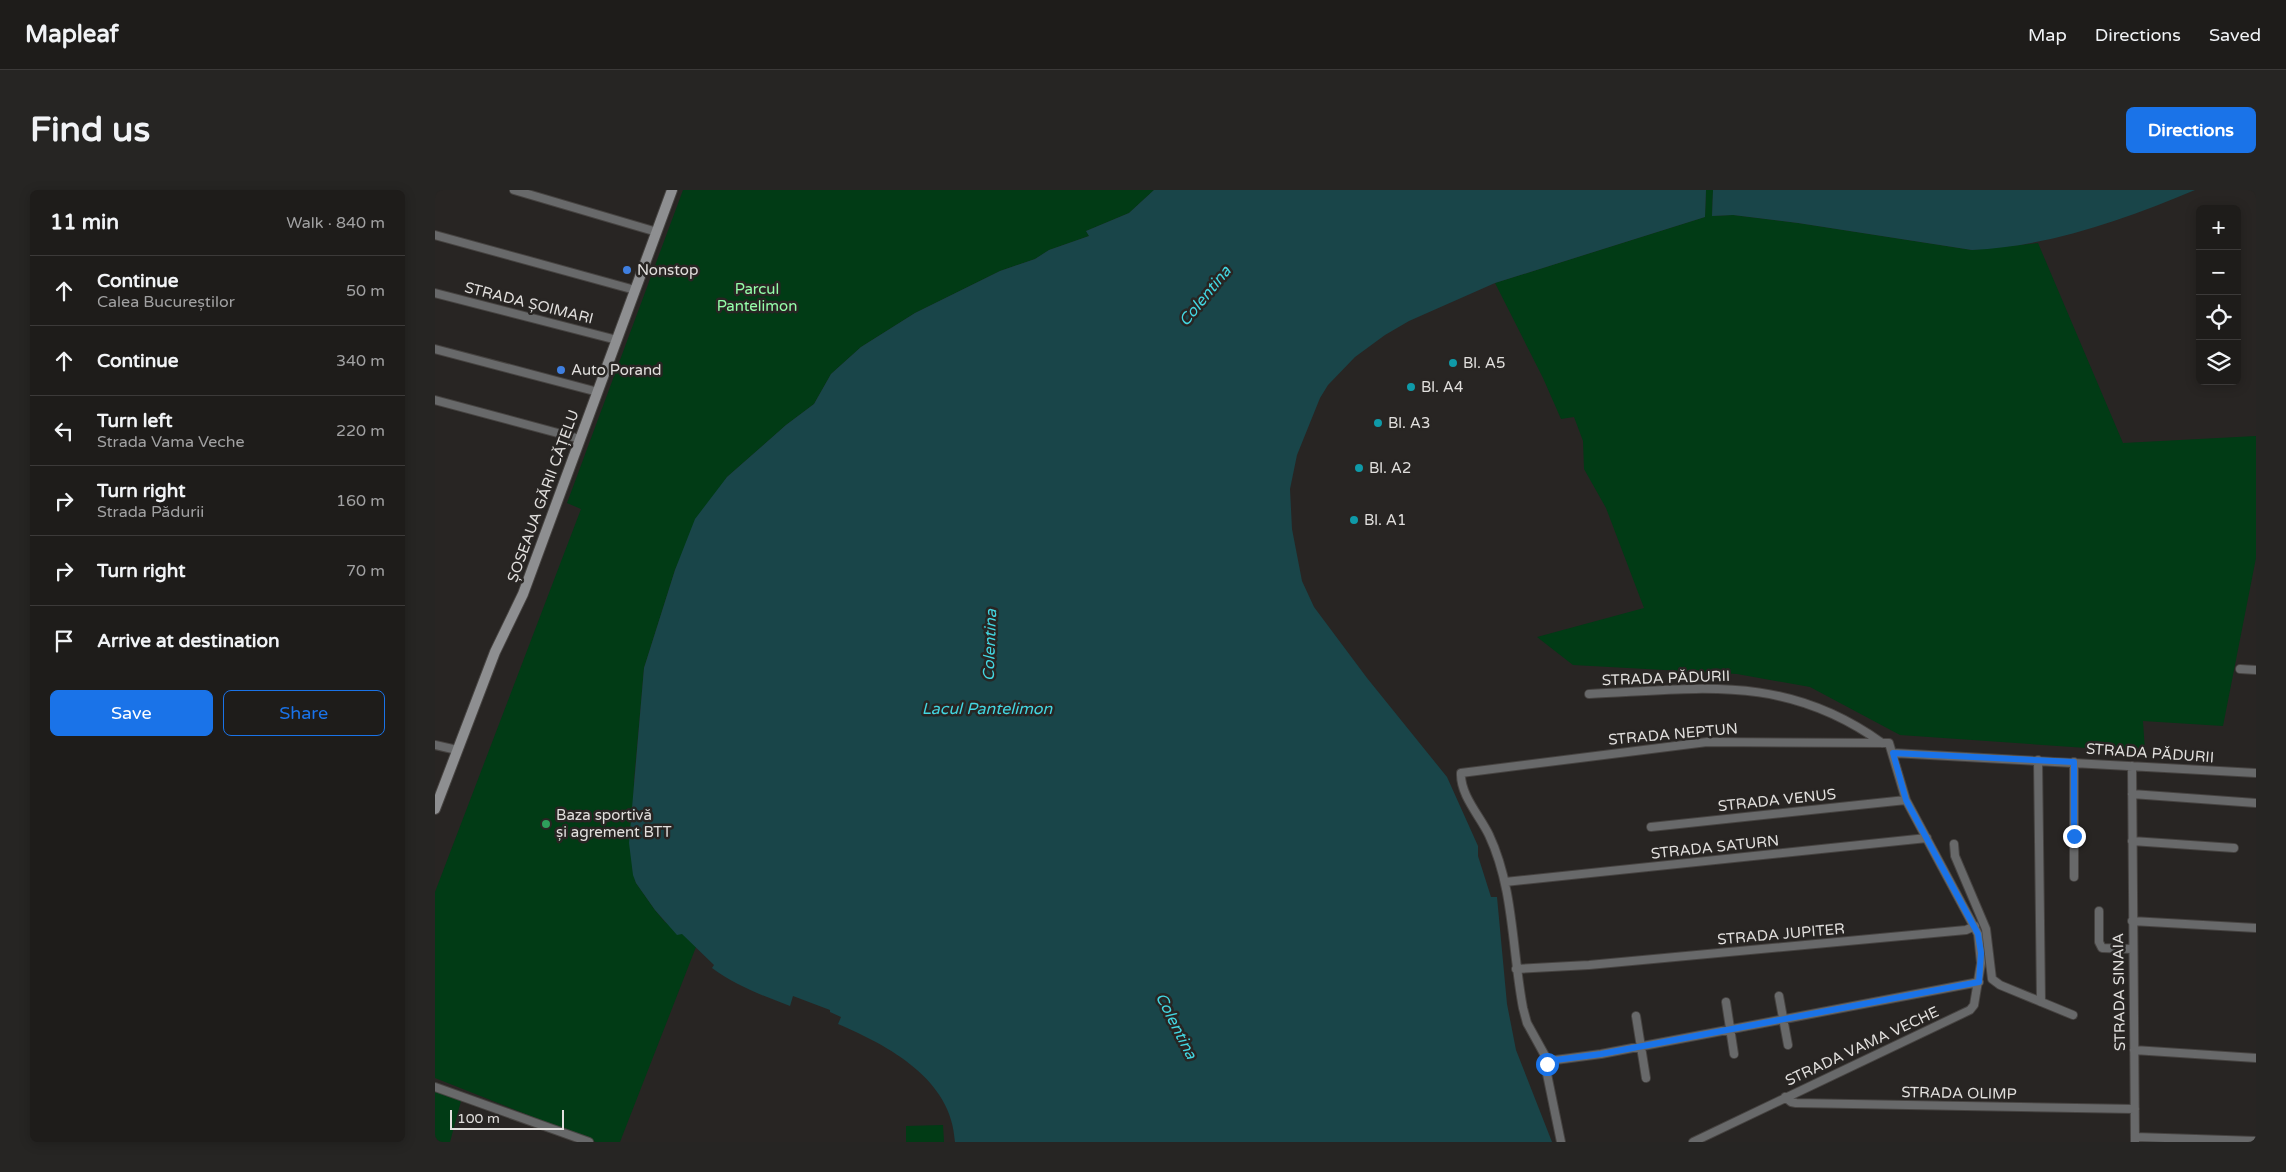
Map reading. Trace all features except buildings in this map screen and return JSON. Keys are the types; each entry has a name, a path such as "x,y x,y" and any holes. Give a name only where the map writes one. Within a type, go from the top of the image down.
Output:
{"main road":[{"name":"ȘOSEAUA GĂRII CĂȚELU","path":"435,809 495,652 523,594 672,190"}],"street":[{"path":"514,190 657,232"},
{"path":"435,235 635,290"},
{"name":"STRADA ȘOIMARI","path":"435,293 617,340"},
{"path":"435,349 598,392"},
{"path":"435,400 580,439"},
{"path":"2240,669 2256,670"},
{"name":"STRADA PĂDURII","path":"1589,694 1721,688 1765,692 1796,699 1821,708 1886,743"},
{"name":"STRADA NEPTUN","path":"1505,882 1489,837 1463,789 1461,773 1707,742 1886,743"},
{"name":"STRADA VAMA VECHE","path":"1693,1142 1970,1010 1974,1005 1979,982 1981,953 1975,926 1906,800 1893,753 1886,743"},
{"path":"435,745 457,750"},
{"name":"STRADA PĂDURII","path":"1893,753 2256,773"},
{"path":"2038,760 2041,1002"},
{"path":"2074,762 2074,877"},
{"name":"STRADA SINAIA","path":"2132,766 2135,1139"},
{"path":"2132,794 2256,803"},
{"name":"STRADA VENUS","path":"1651,827 1906,800"},
{"name":"STRADA SATURN","path":"1505,882 1927,838"},
{"path":"2132,841 2233,848"},
{"path":"1954,844 1955,856 1986,929 1992,979 2073,1015"},
{"path":"1505,882 1516,969 1527,1023 1548,1061 1547,1074 1561,1142"},
{"path":"2099,911 2099,942 2102,948 2132,949"},
{"path":"2132,921 2256,928"},
{"name":"STRADA JUPITER","path":"1516,969 1589,965 1956,931 1970,929 1975,926"},
{"path":"1548,1061 1641,1047 1979,982"},
{"path":"1779,996 1788,1045"},
{"path":"1726,1002 1734,1054"},
{"path":"1636,1016 1646,1078"},
{"path":"2134,1050 2256,1058"},
{"path":"435,1087 589,1142"},
{"name":"STRADA OLIMP","path":"1785,1097 1796,1104 2135,1109"},
{"path":"2135,1139 2256,1141"}],"green space":[{"name":"Parcul Pantelimon","path":"683,190 1154,190 1129,213 1086,231 1089,236 1049,250 1035,259 1000,271 915,313 861,347 831,374 814,404 786,425 727,477 685,548 675,570 644,668 634,781 632,867 636,883 655,910 665,922 682,933 696,947 620,1142 596,1142 435,1078 435,892 581,509 567,503"},
{"path":"1706,190 1713,190 1712,216 1733,215 1798,223 1972,250 2038,243 2123,443 2256,436 2256,558 2223,726 2143,721 2145,752 1900,735 1810,687 1737,674 1573,665 1537,637 1644,608 1606,508 1584,469 1583,441 1574,417 1561,419 1543,378 1495,283 1705,217"},
{"path":"435,1091 461,1101 450,1142 435,1142"},
{"path":"943,1125 944,1142 906,1142 906,1126"}],"water":[{"name":"Lacul Pantelimon","path":"1154,190 1706,190 1705,217 1495,283 1409,321 1385,335 1355,357 1328,385 1320,398 1297,455 1290,489 1292,529 1302,581 1314,607 1367,678 1447,777 1478,846 1478,856 1491,897 1497,897 1507,1004 1516,1050 1552,1142 955,1142 951,1120 943,1100 915,1068 897,1054 838,1024 841,1017 830,1012 830,1010 793,996 790,1006 749,990 730,980 712,968 714,965 682,934 677,935 655,910 636,883 633,875 629,843 644,668 675,570 695,519 727,477 786,425 814,404 831,374 861,347 915,313 1000,271 1035,259 1049,250 1089,236 1086,231 1129,213"},
{"path":"1713,190 2195,190 2086,230 2030,243 1972,250 1798,223 1733,215 1712,216"}],"place":[{"name":"Nonstop","path":"627,270"},
{"name":"Bl. A5","path":"1453,363"},
{"name":"Auto Porand","path":"561,370"},
{"name":"Bl. A4","path":"1411,387"},
{"name":"Bl. A3","path":"1378,423"},
{"name":"Bl. A2","path":"1359,468"},
{"name":"Bl. A1","path":"1354,520"},
{"name":"Baza sportivă și agrement BTT","path":"546,824"}],"route":[{"path":"1547,1064 1548,1061 1575,1059 1979,982 1981,953 1975,926 1906,800 1893,753 2074,762 2074,836"}],"water label":[{"name":"Colentina","path":"1205,296"},
{"name":"Colentina","path":"990,645"},
{"name":"Colentina","path":"1176,1026"}]}
